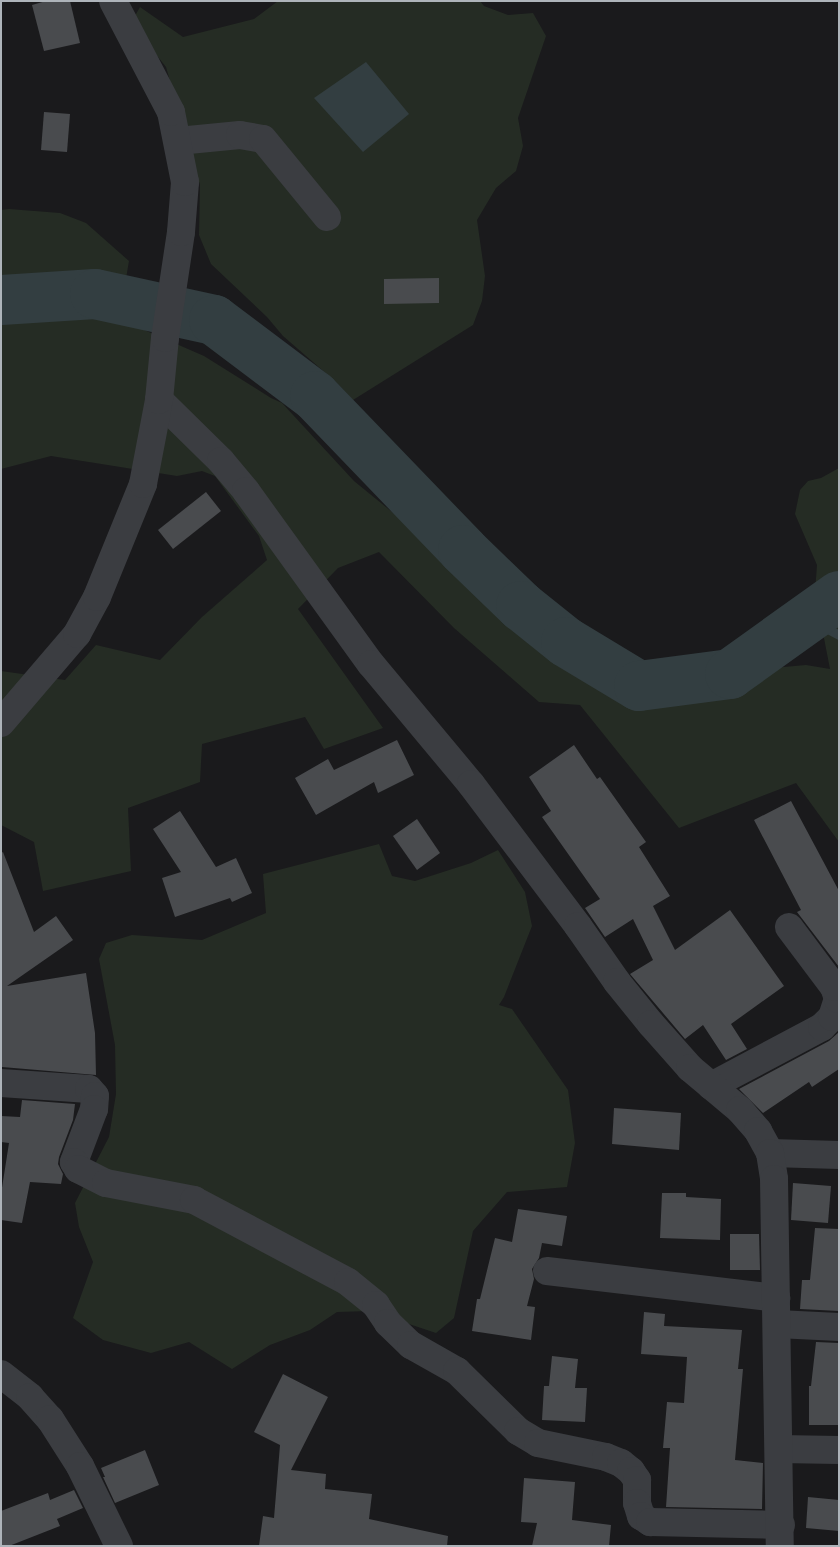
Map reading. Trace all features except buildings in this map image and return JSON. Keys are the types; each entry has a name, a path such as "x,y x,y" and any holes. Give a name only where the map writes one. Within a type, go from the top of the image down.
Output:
{"street":[{"path":"1,723 76,634 97,597 143,484 159,400 165,338 181,232 185,182 171,112 113,1"},
{"path":"178,141 240,135 263,139 327,217"},
{"path":"1,1083 89,1089 95,1096 94,1109 74,1162 78,1169 106,1183 194,1200 348,1282 376,1305 388,1323 410,1345 457,1371 518,1431 538,1443 621,1463 631,1471 637,1480 637,1503 641,1516 662,1534 781,1535 774,1179 770,1153 752,1124 740,1110 690,1068 617,982 578,926 471,784 370,664 246,491 221,461 159,400"},
{"path":"712,1086 822,1026 832,1017 838,999 834,987 789,927"},
{"path":"770,1153 839,1154"},
{"path":"547,1271 777,1311 839,1327"},
{"path":"1,1374 30,1397 50,1419 80,1466 119,1546"},
{"path":"779,1449 839,1450"}],"shaded area":[{"path":"278,1 480,1 484,6 508,15 533,13 546,36 518,118 523,146 516,171 496,188 477,220 485,276 482,301 473,325 353,400 336,382 283,336 267,317 211,264 199,235 200,185 166,67 131,23 140,7 183,37 254,19"},
{"path":"366,62 409,114 363,152 314,98"},
{"path":"1,210 60,213 86,223 129,261 119,319 204,356 282,403 354,481 419,534 459,578 625,692 702,696 748,675 773,668 806,665 830,669 815,592 817,565 795,514 800,490 808,481 821,478 839,468 839,842 796,783 679,828 580,705 539,702 454,628 379,552 338,568 298,609 383,728 324,749 305,717 202,744 200,782 128,808 131,871 43,891 34,842 1,825 1,671 65,680 96,645 160,660 202,617 267,560 259,536 215,476 202,471 177,476 51,456 1,469"},
{"path":"379,844 392,876 415,881 471,863 498,850 525,892 532,926 504,997 499,1005 512,1009 568,1090 575,1143 567,1187 507,1192 473,1231 454,1318 436,1333 370,1311 337,1312 310,1330 270,1345 232,1369 189,1342 151,1353 103,1340 73,1318 93,1262 79,1227 75,1203 109,1137 116,1094 115,1045 99,959 106,943 132,935 202,940 266,913 263,874"}],"waterway":[{"path":"1,300 95,294 214,320 315,396 463,550 521,606 566,642 639,686 730,674 839,596"},
{"path":"809,619 839,635"}]}
